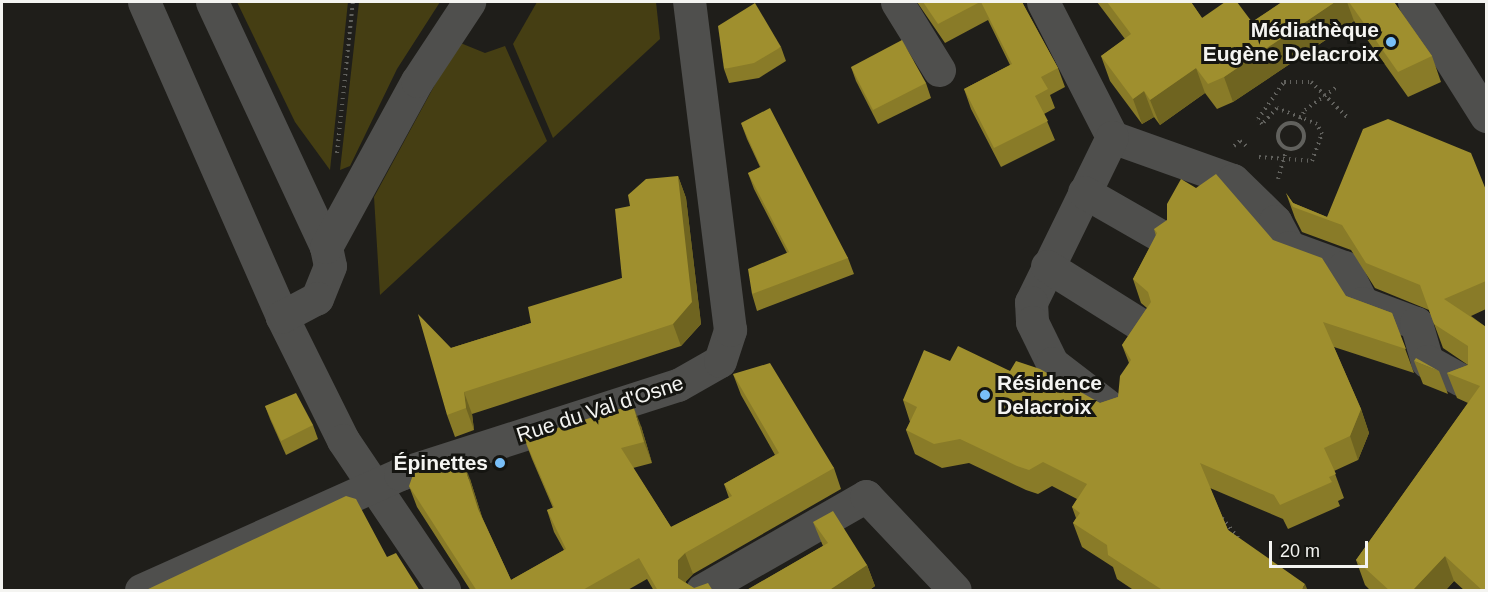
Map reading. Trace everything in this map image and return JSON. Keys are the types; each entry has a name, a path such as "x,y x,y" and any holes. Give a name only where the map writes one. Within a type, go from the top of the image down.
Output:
{"street":[{"path":"144,2 282,317 343,440 444,591"},
{"path":"212,2 326,247 330,266 317,298 282,317"},
{"path":"326,247 417,81 469,2"},
{"name":"Rue du Val d'Osne","path":"141,591 374,485 678,385 720,361 730,330 689,2"},
{"path":"897,2 939,70"},
{"path":"1043,2 1112,137 1264,192 1289,247 1344,267 1362,303 1416,323 1427,361 1461,380"},
{"path":"1414,2 1486,116"},
{"path":"1112,137 1031,302 1040,343 1052,363 1112,408"},
{"path":"1084,192 1160,235"},
{"path":"1047,266 1141,325"},
{"path":"702,591 866,496 955,591"}],"path":[{"path":"337,156 353,2"},
{"path":"1240,156 1231,148 1240,141 1261,159 1285,155 1301,164 1312,160 1322,132 1317,124 1277,108 1263,124 1258,119 1284,82 1311,82 1348,118"},
{"path":"1297,124 1284,124 1279,131 1280,144 1286,149 1295,149 1304,139 1297,124 1300,117 1323,94 1337,87"},
{"path":"1264,192 1276,188 1286,149"},
{"path":"1212,512 1229,523 1244,546"}],"shaded area":[{"path":"237,2 348,2 330,170 295,122"},
{"path":"359,2 440,2 397,69 350,166 340,170"},
{"path":"537,2 656,2 660,39 553,138 513,44"},
{"path":"458,42 485,53 505,46 547,141 380,295 374,197"}],"building":[{"path":"923,2 980,2 938,24"},
{"path":"981,2 1022,2 1058,68 1041,77 1048,89 1035,96 1048,121 994,148 964,89 1012,64"},
{"path":"1107,2 1191,2 1202,18 1225,2 1237,2 1252,22 1282,2 1335,2 1224,77 1208,84 1196,68 1150,100 1144,91 1133,99 1101,56 1131,34"},
{"path":"1349,2 1394,2 1432,56 1398,72"},
{"path":"755,3 781,47 754,63 724,69 718,26"},
{"path":"902,40 926,83 873,110 851,67"},
{"path":"770,108 848,258 752,294 748,269 789,252 748,173 761,167 741,123"},
{"path":"1388,119 1471,153 1486,190 1486,281 1444,299 1486,327 1486,591 1483,591 1445,556 1412,591 1390,591 1356,560 1480,386 1447,373 1468,365 1468,346 1434,324 1420,285 1366,263 1342,225 1293,207 1286,193 1293,203 1327,217 1363,129"},
{"path":"1216,174 1273,240 1322,258 1346,296 1392,313 1406,349 1323,322 1361,409 1350,436 1324,448 1336,474 1329,477 1332,482 1280,505 1274,495 1200,463 1228,530 1305,584 1301,591 1164,591 1108,555 1107,545 1073,523 1080,513 1072,507 1087,484 1043,462 1029,470 960,439 934,444 906,430 917,407 903,400 924,350 950,361 958,346 1010,371 1016,361 1040,369 1100,403 1118,397 1120,376 1131,360 1122,345 1151,302 1148,292 1133,279 1157,233 1154,229 1167,220 1167,204 1181,179 1196,188"},
{"path":"678,176 692,302 673,324 464,392 466,408 447,415 418,314 451,348 531,323 528,307 622,278 615,209 630,206 628,195 646,179"},
{"path":"1416,358 1439,371 1414,361"},
{"path":"770,363 834,468 685,553 678,560 678,578 694,588 708,583 713,591 658,591 639,558 581,591 477,591 409,486 414,472 462,458 478,509 511,580 566,549 547,510 554,507 524,438 633,405 644,442 621,448 671,527 732,496 724,484 779,453 733,374"},
{"path":"296,393 313,425 281,441 265,406"},
{"path":"346,496 356,499 387,557 396,553 420,591 144,591"},
{"path":"833,511 867,565 828,591 745,591 828,543 813,522"}],"place":[{"name":"Médiathèque Eugène Delacroix","path":"1391,42"},
{"name":"Résidence Delacroix","path":"985,395"},
{"name":"Épinettes","path":"500,463"}]}
